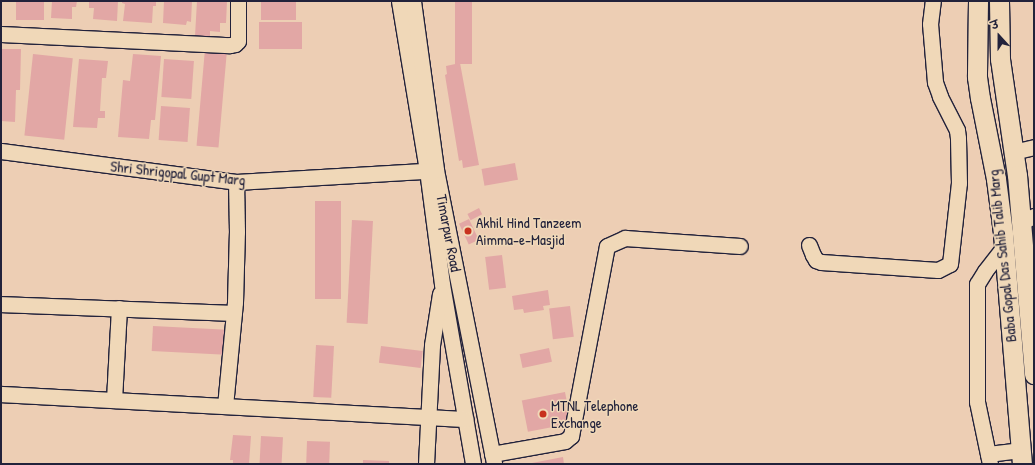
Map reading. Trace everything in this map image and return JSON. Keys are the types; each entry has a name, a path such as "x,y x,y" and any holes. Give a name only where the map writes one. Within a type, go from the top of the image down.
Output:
{"main road":[{"name":"Baba Gopal Das Sahib Talib Marg","path":"978,1 977,77 996,178 1004,247 1021,457"},
{"name":"Baba Gopal Das Sahib Talib Marg","path":"999,1 1000,58 1013,152 1028,219 1034,374"}],"street":[{"path":"1,34 230,45 238,41 238,1"},
{"name":"Timarpur Road","path":"399,1 432,170 458,282 493,459"},
{"name":"Timarpur Road","path":"413,1 432,170 442,284 473,464"},
{"path":"809,244 816,260 821,262 938,270 950,264 959,183 958,138 957,130 940,96 935,82 930,24 933,1"},
{"path":"1013,152 1034,146"},
{"name":"Shri Shrigopal Gupt Marg","path":"1,152 236,182 432,170"},
{"path":"225,406 234,312 237,232 236,182"},
{"path":"493,459 565,441 571,436 607,246 625,238 740,246"},
{"path":"1004,247 985,271 977,284 978,402 989,459 1021,457"},
{"path":"426,464 427,418 432,345 442,284 458,282"},
{"path":"1,304 234,312"},
{"path":"114,400 119,308"},
{"path":"1,394 465,419"}],"building":[{"path":"16,1 44,1 44,20 16,20"},
{"path":"52,1 77,1 76,7 72,7 72,19 51,18"},
{"path":"89,1 118,1 117,21 93,19 94,8 89,8"},
{"path":"122,1 156,1 156,6 153,6 152,23 123,21 125,4 122,3"},
{"path":"164,1 192,1 191,22 187,21 186,25 163,23"},
{"path":"197,1 227,1 226,23 220,23 220,32 210,31 210,37 195,36"},
{"path":"261,1 296,1 296,20 261,20"},
{"path":"455,1 472,1 472,64 455,64"},
{"path":"259,22 302,22 302,49 259,49"},
{"path":"1,49 21,49 20,90 16,90 15,122 1,121"},
{"path":"205,49 227,51 218,148 197,146"},
{"path":"33,54 73,58 64,140 24,136"},
{"path":"133,54 161,56 155,120 151,120 149,139 118,137 123,80 130,81"},
{"path":"79,59 108,61 106,78 102,78 100,111 105,111 105,118 98,118 97,128 73,127"},
{"path":"164,59 194,61 191,99 161,97"},
{"path":"460,63 479,165 463,168 462,160 459,161 445,75 447,74 446,66"},
{"path":"161,106 190,108 188,142 159,140"},
{"path":"515,163 518,180 484,186 482,169"},
{"path":"315,201 341,201 341,299 315,299"},
{"path":"479,208 482,214 471,220 467,214"},
{"path":"469,219 479,240 469,244 459,224"},
{"path":"352,220 373,221 368,324 347,323"},
{"path":"502,255 506,288 489,290 485,257"},
{"path":"548,290 550,305 543,306 544,310 524,313 523,309 514,310 512,296"},
{"path":"570,306 574,337 553,339 549,309"},
{"path":"153,326 227,330 226,355 152,351"},
{"path":"316,345 334,346 331,398 313,397"},
{"path":"381,346 423,351 421,368 379,363"},
{"path":"549,348 552,362 523,368 520,354"},
{"path":"565,392 571,423 528,432 522,400"},
{"path":"233,435 251,436 249,464 233,464 233,460 230,460"},
{"path":"261,436 283,437 282,464 260,464"},
{"path":"307,441 330,442 329,464 306,464"},
{"path":"563,457 564,464 532,464 532,463"},
{"path":"363,460 389,461 389,464 363,464"}],"place":[{"name":"Akhil Hind Tanzeem Aimma-e-Masjid","path":"468,231"},
{"name":"MTNL Telephone Exchange","path":"543,414"}]}
